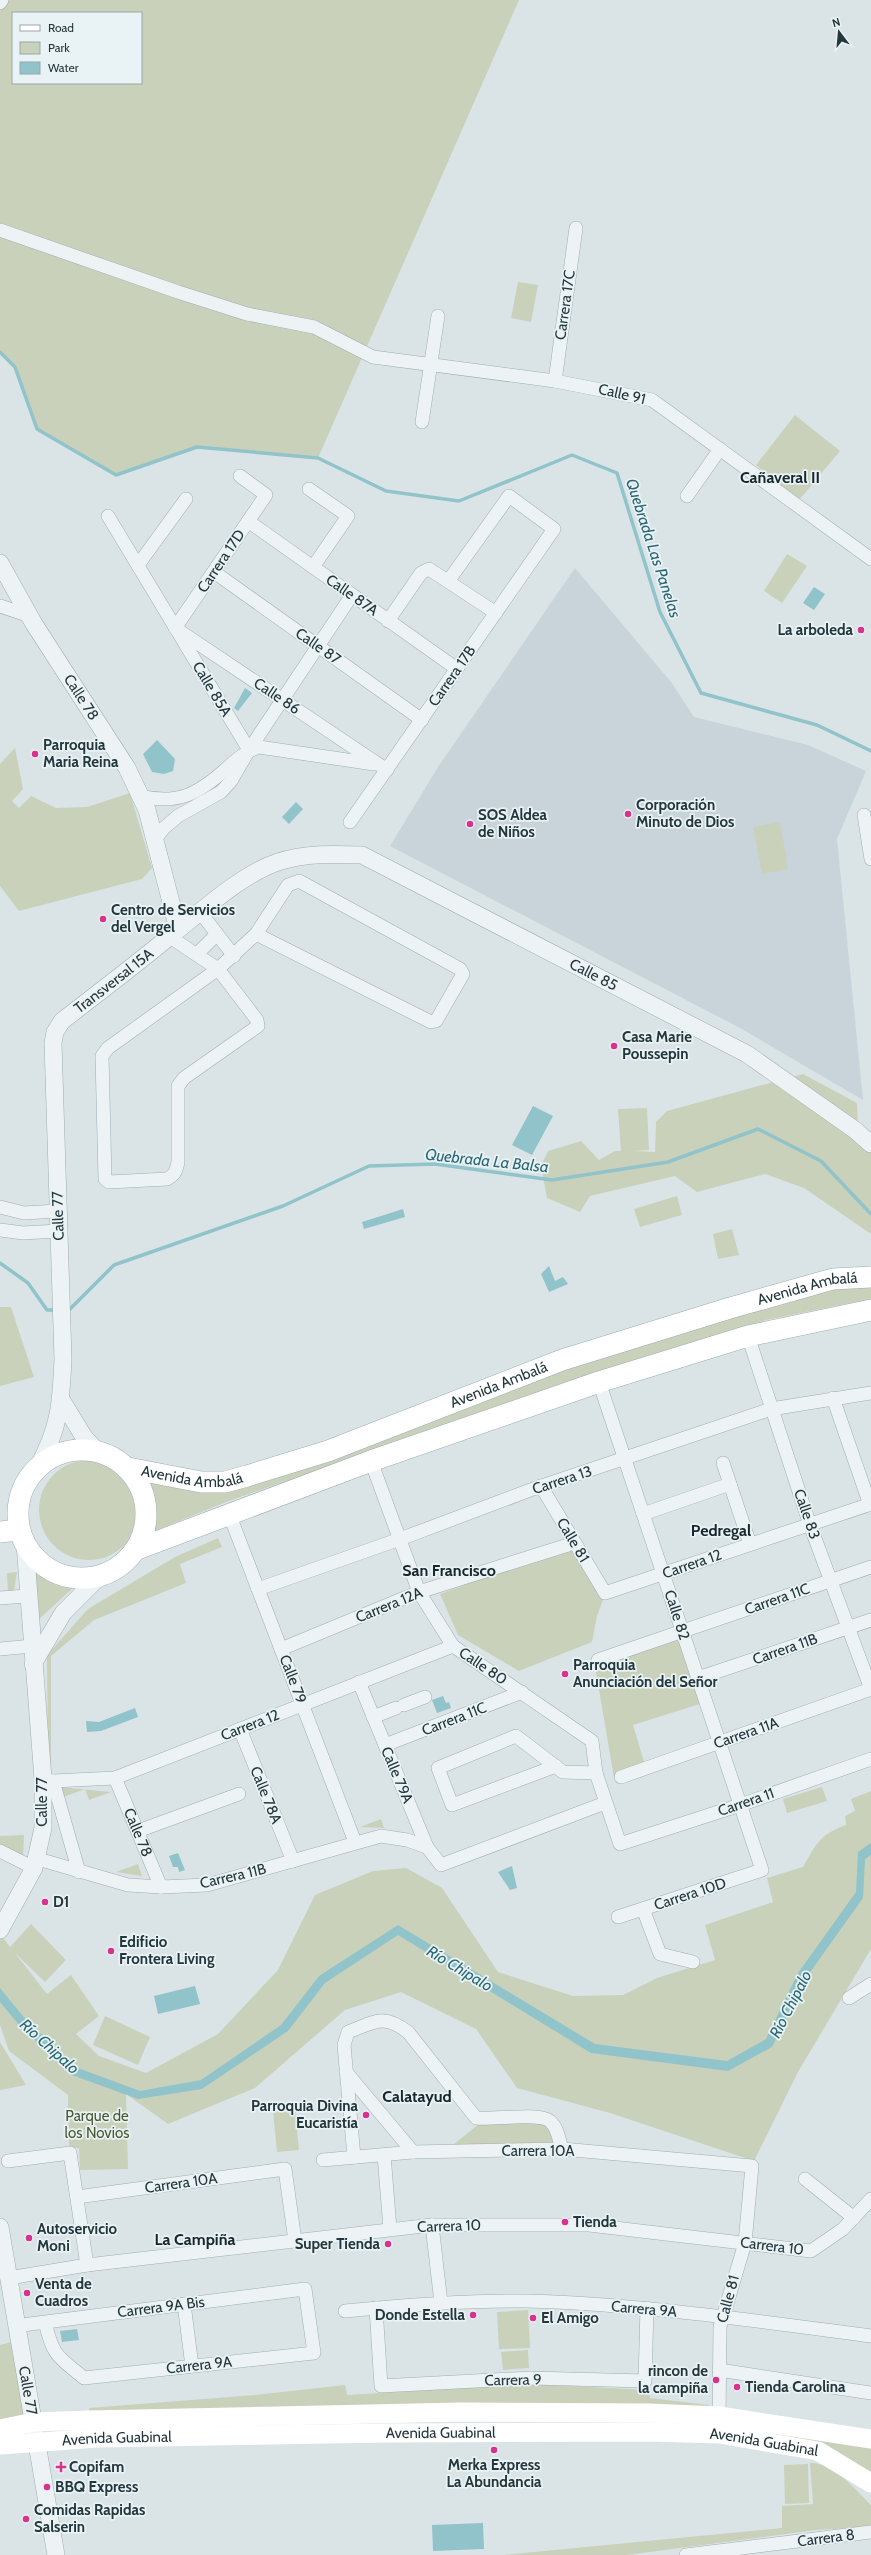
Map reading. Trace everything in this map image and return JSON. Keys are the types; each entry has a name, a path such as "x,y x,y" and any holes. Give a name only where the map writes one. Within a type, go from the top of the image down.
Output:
{"main road":[{"name":"Avenida Ambalá","path":"128,1468 201,1482 225,1482 328,1451 570,1358 730,1308 833,1279 871,1277"},
{"name":"Avenida Ambalá","path":"135,1550 230,1516 371,1461 599,1382 748,1336 870,1315"},
{"path":"69,1451 97,1451 114,1457 128,1468 138,1482 146,1504 147,1516 143,1534 135,1550 120,1565 101,1575 84,1578 66,1576 55,1572 35,1558 12,1525 20,1494 27,1480 38,1467 55,1455 69,1451"},
{"name":"Avenida Guabinal","path":"0,2429 34,2422 460,2412 649,2413 719,2425 871,2439"},
{"name":"Avenida Guabinal","path":"0,2445 97,2438 390,2432 650,2432 719,2425 818,2451 871,2483"}],"street":[{"name":"Carrera 17C","path":"555,381 576,228"},
{"name":"Calle 91","path":"0,230 185,295 247,314 314,327 373,357 430,366 555,381 652,400 871,559"},
{"path":"422,422 438,316"},
{"path":"687,496 720,449"},
{"name":"Carrera 17D","path":"175,628 266,495 240,476"},
{"path":"309,489 348,516 313,567"},
{"name":"Carrera 17B","path":"350,822 382,767 422,720 554,529 509,496 449,580"},
{"path":"138,565 186,499"},
{"name":"Calle 85A","path":"108,516 249,750"},
{"name":"Calle 87A","path":"248,521 457,669"},
{"name":"Calle 78","path":"0,563 30,616 127,768 147,810 174,933"},
{"path":"388,621 421,573 428,569 449,580 496,613"},
{"name":"Calle 87","path":"214,572 422,720"},
{"path":"154,840 164,828 187,811 221,792 231,781 249,750 352,595"},
{"path":"0,606 30,616"},
{"name":"Calle 86","path":"175,628 382,767"},
{"path":"140,796 173,800 191,795 215,778 249,750 259,747 382,767"},
{"path":"182,797 187,811"},
{"path":"864,815 870,841 871,859"},
{"name":"Calle 85","path":"296,857 330,854 362,855 747,1054 855,1130 871,1144"},
{"name":"Transversal 15A","path":"55,1032 62,1021 200,912 260,870 296,857"},
{"path":"174,933 197,954 218,969 257,1020 258,1026 184,1078 178,1086 178,1162 172,1176 167,1179 106,1181 102,1056 108,1048 218,969 234,956 256,934 288,885 299,881 460,969 462,974 436,1021 431,1022 256,934"},
{"path":"200,912 234,956"},
{"path":"197,954 217,934"},
{"name":"Calle 77","path":"38,1467 53,1437 62,1401 61,1310 52,1044 55,1032"},
{"path":"0,1207 24,1213 57,1211"},
{"path":"0,1230 23,1233 58,1232"},
{"name":"Calle 83","path":"748,1336 810,1525 871,1689"},
{"name":"Calle 82","path":"599,1382 762,1870"},
{"name":"Carrera 13","path":"258,1589 400,1539 541,1486 771,1409 871,1393"},
{"path":"833,1398 870,1505"},
{"path":"62,1401 84,1437 97,1451"},
{"name":"Calle 80","path":"371,1461 420,1592 453,1646 592,1741 596,1773 604,1803 620,1844"},
{"path":"723,1463 750,1544"},
{"path":"643,1514 730,1484"},
{"name":"Calle 81","path":"541,1486 605,1593"},
{"name":"Carrera 12","path":"605,1593 870,1505"},
{"name":"Calle 79","path":"230,1516 355,1842"},
{"name":"Calle 77","path":"2,1924 36,1863 43,1828 48,1780 33,1664 27,1596 12,1525"},
{"name":"Carrera 12A","path":"281,1649 420,1592 568,1545"},
{"name":"Carrera 11C","path":"598,1660 871,1567"},
{"path":"33,1664 63,1613 101,1575"},
{"path":"0,1598 27,1596"},
{"name":"Carrera 11B","path":"698,1678 871,1620"},
{"path":"0,1649 32,1646"},
{"name":"Carrera 12","path":"48,1780 115,1778 453,1646"},
{"name":"Calle 79A","path":"359,1682 427,1847 441,1865 604,1803"},
{"name":"Carrera 11A","path":"621,1777 871,1689"},
{"name":"Carrera 11C","path":"385,1745 522,1692"},
{"path":"373,1717 425,1697"},
{"name":"Calle 78A","path":"240,1728 293,1861"},
{"path":"556,1766 452,1805 438,1768 516,1736 556,1766 563,1772 596,1773"},
{"name":"Carrera 11","path":"620,1844 740,1805 871,1759"},
{"name":"Calle 78","path":"115,1778 161,1887"},
{"path":"48,1780 79,1872"},
{"path":"138,1831 240,1794"},
{"name":"Carrera 11B","path":"0,1852 36,1863 79,1872 128,1885 161,1887 207,1885 355,1842 381,1836 407,1840 427,1847"},
{"name":"Carrera 10D","path":"618,1917 762,1870"},
{"path":"642,1909 660,1954 693,1962"},
{"path":"849,1998 871,1984"},
{"path":"354,2157 344,2045 348,2032 381,2020 397,2024 408,2032 476,2118 491,2120 543,2117 551,2122 558,2133 562,2149"},
{"path":"346,2072 413,2152"},
{"path":"390,2229 387,2155 401,2138"},
{"name":"Carrera 10A","path":"323,2160 413,2152 562,2149 752,2166"},
{"path":"8,2161 70,2153 87,2265"},
{"name":"Calle 81","path":"719,2425 719,2370 722,2317 745,2243 752,2166"},
{"name":"Carrera 10A","path":"77,2197 286,2169 295,2241"},
{"path":"805,2179 854,2218"},
{"name":"Carrera 10","path":"9,2278 87,2265 432,2225 589,2225 811,2251 854,2218 871,2199"},
{"path":"432,2225 441,2303"},
{"name":"Calle 77","path":"0,2227 56,2555"},
{"name":"Carrera 9A Bis","path":"17,2326 305,2289 314,2353"},
{"name":"Carrera 9A","path":"345,2311 441,2303 527,2301 647,2308 871,2336"},
{"path":"184,2304 192,2366"},
{"name":"Carrera 9","path":"376,2308 382,2386 531,2378 645,2381 647,2308"},
{"name":"Carrera 9A","path":"45,2322 51,2346 58,2356 84,2378 314,2353"},
{"path":"719,2370 871,2393"},
{"path":"851,2470 871,2488"},
{"name":"Carrera 8","path":"694,2555 871,2532"}],"shaded area":[{"name":"Corporación Minuto de Dios","path":"575,568 671,682 694,717 808,745 866,771 837,839 863,1100 740,1028 390,846 438,767"}],"green space":[{"path":"0,0 519,0 318,458 197,447 116,475 37,429 15,367 0,352"},
{"path":"518,282 538,285 531,322 511,318"},
{"path":"795,415 840,451 799,500 756,465"},
{"path":"787,554 807,566 782,603 764,591"},
{"path":"15,748 23,789 12,801 19,808 31,796 56,808 87,807 130,793 152,868 142,879 19,911 0,886 0,764"},
{"path":"780,822 788,869 762,874 753,827"},
{"path":"803,1074 857,1103 858,1133 871,1150 871,1234 804,1188 765,1174 697,1192 675,1176 590,1196 580,1212 547,1198 541,1166 548,1151 581,1141 599,1160 615,1151 621,1151 618,1109 647,1108 649,1150 633,1151 655,1152 656,1122 667,1111"},
{"path":"677,1196 682,1215 640,1227 634,1209"},
{"path":"732,1229 739,1255 718,1259 713,1234"},
{"path":"835,1286 871,1288 871,1301 850,1303 766,1320 634,1360 226,1502 150,1533 156,1507 148,1481 224,1489 569,1367"},
{"path":"0,1307 11,1307 34,1377 0,1386"},
{"path":"89,1460 108,1463 125,1474 136,1491 139,1510 136,1529 125,1546 108,1557 89,1560 70,1557 53,1546 42,1529 39,1510 42,1491 53,1474 70,1463"},
{"path":"218,1538 222,1547 180,1564 186,1583 94,1620 51,1656 51,1765 48,1765 47,1655 88,1609 175,1557"},
{"path":"577,1545 604,1597 597,1616 592,1642 519,1671 458,1635 440,1594"},
{"path":"29,1570 63,1586 75,1586 37,1621"},
{"path":"17,1572 14,1591 8,1594 7,1573"},
{"path":"679,1636 700,1704 633,1725 645,1765 614,1778 595,1666"},
{"path":"60,1787 84,1789 63,1797"},
{"path":"822,1787 827,1801 787,1813 783,1799"},
{"path":"85,1789 111,1792 89,1800"},
{"name":"Parque de los Novios","path":"871,1791 871,1949 798,2072 754,2161 610,2113 517,2088 476,2029 401,1992 345,2010 255,2088 168,2124 126,2094 128,2169 80,2170 79,2148 69,2148 68,2095 9,2051 0,2025 0,1934 10,1947 31,1924 66,1960 45,1982 15,1953 47,1994 71,1975 99,2016 76,2034 99,2056 146,2073 218,2034 278,1970 315,1895 373,1871 406,1868 442,1888 498,1972 573,1996 623,1995 657,1978 715,1960 705,1925 773,1902 767,1878 803,1867 824,1836 846,1825 845,1816 855,1811 851,1799"},
{"path":"381,1819 384,1828 360,1827"},
{"path":"24,1835 23,1858 0,1847 0,1836"},
{"path":"138,1864 142,1876 116,1872"},
{"path":"105,2016 150,2037 138,2065 93,2045"},
{"path":"0,2042 26,2085 0,2090"},
{"path":"295,2109 299,2150 277,2152 273,2111"},
{"path":"480,2123 549,2123 555,2143 453,2145"},
{"path":"528,2310 530,2348 499,2349 497,2312"},
{"path":"11,2342 24,2415 0,2420 0,2345"},
{"path":"528,2350 529,2368 503,2370 501,2352"},
{"path":"531,2384 649,2390 650,2398 709,2405 705,2412 91,2414 89,2408 255,2395 345,2385 347,2395"},
{"path":"735,2423 871,2443 871,2474"},
{"path":"810,2463 827,2467 844,2478 871,2505 871,2527 816,2530 627,2555 503,2555 782,2528 782,2506 813,2504"},
{"path":"808,2464 809,2503 785,2504 784,2465"}],"water":[{"path":"814,587 825,594 814,610 803,603"},
{"path":"245,688 252,693 238,711 234,708"},
{"path":"157,740 175,759 173,771 164,774 152,772 143,754"},
{"path":"296,802 303,809 289,824 282,817"},
{"path":"533,1106 553,1116 532,1155 512,1145"},
{"path":"403,1209 405,1217 364,1229 362,1222"},
{"path":"549,1266 555,1281 563,1277 568,1284 549,1292 541,1274"},
{"path":"443,1696 446,1703 449,1702 451,1708 437,1713 432,1700"},
{"path":"135,1708 138,1717 101,1731 87,1732 86,1721 99,1722"},
{"name":"Río Chipalo","path":"871,1843 871,1855 865,1859 863,1898 806,1978 772,2047 728,2071 591,2053 398,1935 325,1983 288,2031 202,2089 138,2099 72,2075 19,2025 0,2002 0,1988 26,2020 78,2068 140,2091 201,2080 281,2025 319,1976 398,1925 595,2044 727,2061 766,2039 798,1973 856,1892 858,1852"},
{"path":"178,1853 185,1870 179,1872 178,1867 173,1867 169,1856"},
{"path":"512,1866 517,1888 510,1890 498,1872"},
{"path":"195,1986 200,2004 158,2014 154,1996"},
{"path":"77,2329 79,2340 62,2342 60,2331"},
{"path":"483,2523 484,2549 433,2551 432,2525"}],"waterway":[{"name":"Quebrada Las Panelas","path":"0,352 15,367 37,429 116,475 197,447 318,458 386,491 459,501 572,455 617,473 660,612 701,693 817,725 871,751"},
{"name":"Quebrada La Balsa","path":"66,1309 70,1309 114,1265 283,1206 369,1166 435,1164 552,1180 668,1162 758,1129 821,1161 871,1214"},
{"name":"Quebrada La Balsa","path":"0,1263 28,1283 47,1310 56,1310"}],"place":[{"name":"La arboleda","path":"861,630"},
{"name":"Parroquia Maria Reina","path":"35,754"},
{"name":"Corporación Minuto de Dios","path":"628,814"},
{"name":"SOS Aldea de Niños","path":"470,824"},
{"name":"Centro de Servicios del Vergel","path":"103,919"},
{"name":"Casa Marie Poussepin","path":"614,1046"},
{"name":"Parroquia Anunciación del Señor","path":"565,1674"},
{"name":"D1","path":"45,1902"},
{"name":"Edificio Frontera Living","path":"111,1951"},
{"name":"Parroquia Divina Eucaristía","path":"366,2115"},
{"name":"Tienda","path":"565,2222"},
{"name":"Autoservicio Moni","path":"29,2238"},
{"name":"Super Tienda","path":"388,2244"},
{"name":"Venta de Cuadros","path":"27,2293"},
{"name":"Donde Estella","path":"473,2315"},
{"name":"El Amigo","path":"533,2318"},
{"name":"rincon de la campiña","path":"716,2380"},
{"name":"Tienda Carolina","path":"737,2387"},
{"name":"Merka Express La Abundancia","path":"494,2450"},
{"name":"Copifam","path":"61,2467"},
{"name":"BBQ Express","path":"47,2487"},
{"name":"Comidas Rapidas Salserin","path":"26,2519"}],"district":[{"name":"Cañaveral II","path":"780,477"},
{"name":"Pedregal","path":"721,1530"},
{"name":"San Francisco","path":"449,1570"},
{"name":"Calatayud","path":"417,2096"},
{"name":"La Campiña","path":"195,2239"}]}
